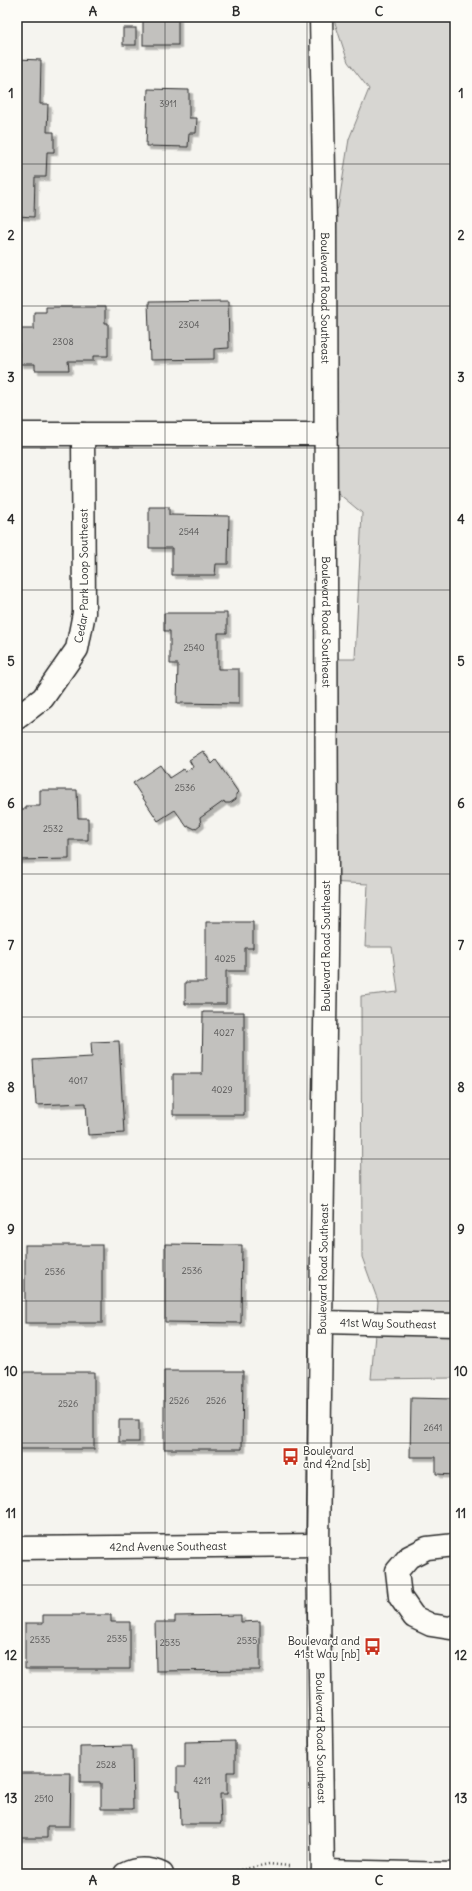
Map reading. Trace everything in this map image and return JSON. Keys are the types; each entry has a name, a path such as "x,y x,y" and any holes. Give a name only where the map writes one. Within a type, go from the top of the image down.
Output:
{"street":[{"name":"Boulevard Road Southeast","path":"321,17 325,223 326,1002 318,1545 323,1873"},
{"path":"17,434 326,434"},
{"name":"Cedar Park Loop Southeast","path":"17,718 43,698 77,649 84,613 83,434"},
{"name":"41st Way Southeast","path":"322,1322 455,1324"},
{"name":"42nd Avenue Southeast","path":"17,1548 318,1545"},
{"path":"455,1545 427,1548 409,1557 397,1572 400,1597 414,1617 431,1625 450,1628 455,1626"},
{"path":"124,1874 142,1869 155,1871 162,1874"},
{"path":"323,1873 455,1874"}],"path":[{"path":"221,1874 269,1864 289,1866"}],"shaded area":[{"path":"333,17 455,17 455,1378 371,1379 378,1301 362,1257 361,996 398,992 392,947 365,947 368,884 327,882 326,659 355,659 362,513 326,483 325,223 338,208 349,139 369,89 348,62"}],"building":[{"path":"143,17 178,17 178,45 143,45"},
{"path":"123,28 136,28 136,45 123,45"},
{"path":"17,59 41,60 40,104 48,104 47,132 54,132 54,152 47,152 46,177 35,177 34,217 17,216"},
{"path":"148,89 189,90 189,118 197,118 196,133 189,133 188,147 146,146"},
{"path":"228,301 229,348 214,349 214,359 150,360 148,302"},
{"path":"46,307 105,307 105,323 108,323 108,356 93,356 93,361 68,361 69,370 35,370 35,364 19,364 19,329 34,329 34,312 46,312"},
{"path":"149,507 169,507 169,515 229,516 228,564 216,564 215,575 172,575 172,548 149,548"},
{"path":"164,613 227,613 227,633 218,633 218,669 239,669 239,704 177,703 178,664 170,664 170,631 164,631"},
{"path":"203,751 212,764 216,760 238,792 236,794 236,799 230,803 225,803 224,801 200,818 201,824 195,829 189,826 187,827 175,810 158,821 133,783 160,765 169,778 183,769 185,772 193,767 189,760"},
{"path":"40,790 77,790 78,818 88,818 88,840 69,840 69,859 17,860 17,809 26,809 26,806 40,806"},
{"path":"206,922 253,922 253,948 245,948 245,971 226,971 226,1004 185,1004 185,982 206,982"},
{"path":"203,1012 244,1012 244,1115 173,1115 173,1074 202,1074"},
{"path":"119,1041 124,1133 88,1135 86,1103 36,1105 33,1060 92,1057 91,1042"},
{"path":"165,1244 242,1245 241,1323 165,1322"},
{"path":"25,1245 102,1245 102,1323 25,1323"},
{"path":"164,1371 243,1371 242,1449 164,1449"},
{"path":"17,1372 94,1372 94,1449 17,1449"},
{"path":"411,1398 455,1399 455,1475 436,1474 436,1457 410,1457"},
{"path":"119,1420 139,1420 139,1442 119,1442"},
{"path":"43,1615 111,1615 111,1622 130,1622 130,1669 25,1669 25,1623 43,1623"},
{"path":"241,1615 241,1622 260,1621 260,1670 156,1671 155,1622 175,1622 175,1616"},
{"path":"454,1726 455,1788 453,1788"},
{"path":"235,1741 235,1772 227,1772 227,1794 220,1794 221,1824 181,1824 180,1790 177,1790 177,1767 185,1767 185,1742"},
{"path":"132,1746 133,1809 101,1809 101,1783 80,1783 80,1747"},
{"path":"17,1773 71,1773 70,1826 47,1826 47,1838 17,1838"}],"place":[{"name":"Boulevard and 42nd [sb]","path":"290,1457"},
{"name":"Boulevard and 41st Way [nb]","path":"373,1647"}]}
